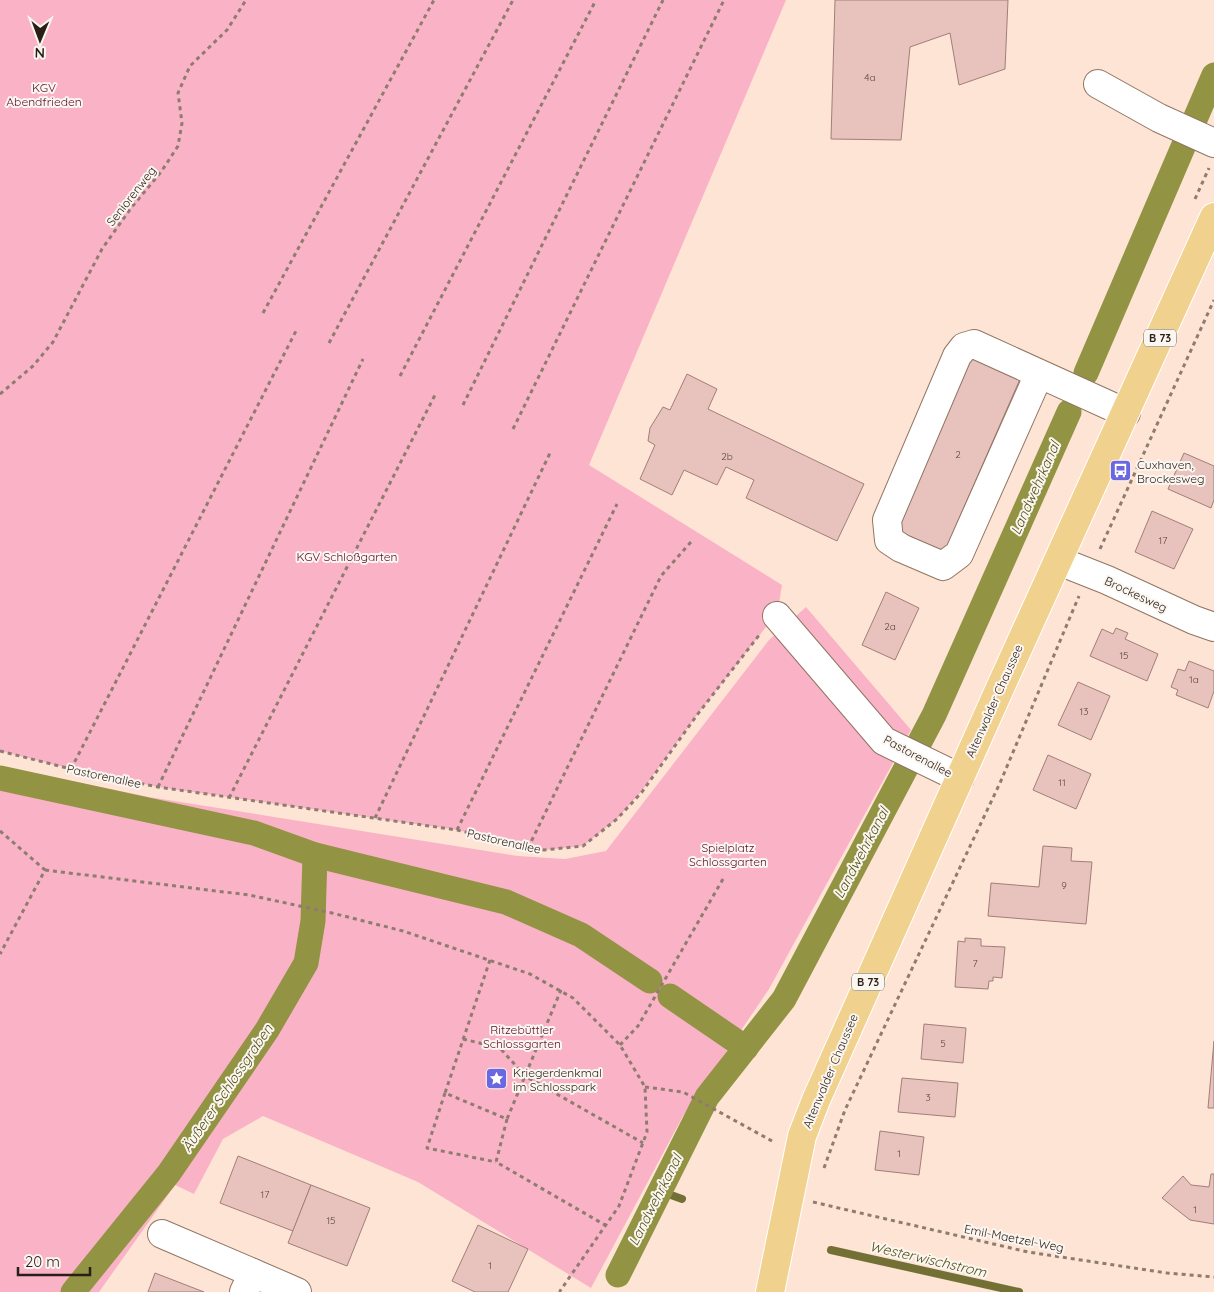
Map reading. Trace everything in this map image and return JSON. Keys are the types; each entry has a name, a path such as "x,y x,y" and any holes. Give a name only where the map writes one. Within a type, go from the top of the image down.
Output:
{"main road":[{"name":"Altenwalder Chaussee","path":"806,1195 802,1136 816,1100 1214,217"},
{"name":"B 73","path":"770,1292 806,1195"}],"street":[{"path":"1098,84 1159,118 1214,142"},
{"path":"1039,374 959,554 943,566 901,548 889,540 886,520 911,440 951,349 974,344 1126,413"},
{"name":"Brockesweg","path":"1059,561 1194,620 1214,626"},
{"name":"Pastorenallee","path":"778,616 884,741 960,778"},
{"path":"162,1234 249,1283 297,1292"}],"path":[{"name":"Seniorenweg","path":"0,394 33,366 53,342 102,249 131,208 161,172 178,146 182,123 178,93 190,66 227,30 246,0"},
{"path":"263,313 434,0"},
{"path":"329,343 513,0"},
{"path":"400,376 596,0"},
{"path":"463,405 663,0"},
{"path":"513,429 724,0"},
{"path":"823,1170 845,1110 1000,783 1089,573 1214,300"},
{"path":"71,769 297,329"},
{"path":"158,787 363,359"},
{"path":"230,798 436,393"},
{"path":"375,818 551,451"},
{"path":"458,830 618,504"},
{"path":"528,848 661,576 691,542"},
{"name":"Pastorenallee","path":"0,751 71,769 158,787 458,830 528,848 544,850 583,846 617,820 642,792 697,715 769,623 778,616"},
{"path":"0,831 45,870 249,895 332,913 403,931 530,974 573,998 620,1046 645,1087 646,1132 619,1206 560,1290 561,1292"},
{"path":"0,954 45,870"},
{"path":"620,1046 638,1026 723,879"},
{"path":"490,960 427,1148 496,1162 605,1225"},
{"path":"496,1162 507,1119 561,990"},
{"path":"463,1039 500,1048 525,1076 642,1143"},
{"path":"645,1087 683,1092 772,1141"},
{"path":"445,1093 507,1119"},
{"name":"Emil-Maetzel-Weg","path":"806,1195 1028,1252 1214,1277"}],"green space":[{"name":"KGV Schloßgarten","path":"0,0 786,0 589,465 782,585 777,616 769,623 697,715 641,792 617,819 583,846 544,850 457,830 158,787 71,769 0,751"},
{"name":"Ritzebüttler Schlossgarten","path":"806,607 911,730 769,989 683,1116 591,1288 418,1182 263,1116 223,1139 194,1194 175,1185 99,1292 0,1292 0,766 149,797 518,856 565,859 606,851 769,640"}],"building":[{"path":"835,0 1008,0 1005,69 959,85 950,33 910,47 901,140 831,139"},
{"path":"971,355 1020,379 944,553 895,529"},
{"path":"687,374 717,389 708,409 864,484 837,541 746,498 754,480 726,467 717,485 684,470 672,495 640,479 655,445 648,441 650,428 663,407 670,410"},
{"path":"1184,453 1214,466 1214,500 1211,508 1168,489"},
{"path":"1152,511 1193,529 1174,569 1135,552"},
{"path":"886,592 919,608 895,660 862,645"},
{"path":"1116,628 1128,633 1125,639 1158,654 1147,681 1090,656 1102,629 1113,634"},
{"path":"1189,661 1214,671 1214,691 1208,708 1176,695 1178,690 1171,687 1178,669 1185,671"},
{"path":"1078,682 1110,696 1091,740 1058,725"},
{"path":"1048,755 1091,774 1076,809 1033,790"},
{"path":"1043,846 1072,848 1071,861 1092,862 1086,924 988,916 991,883 1039,887"},
{"path":"965,938 981,939 981,946 1005,947 1002,978 993,977 993,981 989,981 988,989 955,987 958,941 965,942"},
{"path":"924,1024 966,1028 963,1063 921,1059"},
{"path":"1214,1041 1214,1108 1208,1108"},
{"path":"902,1078 958,1083 955,1117 898,1112"},
{"path":"880,1131 924,1137 919,1175 875,1170"},
{"path":"238,1156 311,1185 293,1231 220,1203"},
{"path":"1211,1174 1214,1174 1214,1224 1190,1220 1162,1198 1183,1176 1191,1185 1209,1187"},
{"path":"311,1185 370,1208 347,1266 288,1243"},
{"path":"478,1225 528,1249 508,1292 475,1292 452,1281"},
{"path":"155,1273 204,1292 148,1292"}],"waterway":[{"name":"Landwehrkanal","path":"1086,373 1214,75"},
{"name":"Landwehrkanal","path":"618,1275 707,1097 784,999 934,715 1069,412"},
{"name":"Äußerer Schlossgraben","path":"0,778 254,833 315,855"},
{"name":"Äußerer Schlossgraben","path":"73,1292 169,1173 267,1030 306,963 313,921 315,855 506,902 581,935 650,981"},
{"name":"Äußerer Schlossgraben","path":"670,996 746,1048"},
{"name":"Westerwischstrom","path":"660,1191 682,1199"},
{"name":"Westerwischstrom","path":"831,1250 1019,1292"}],"place":[{"name":"Cuxhaven, Brockesweg","path":"1121,471"},
{"name":"Kriegerdenkmal im Schlosspark","path":"497,1079"}],"park label":[{"name":"KGV Abendfrieden","path":"44,94"},
{"name":"Spielplatz Schlossgarten","path":"728,854"}]}
